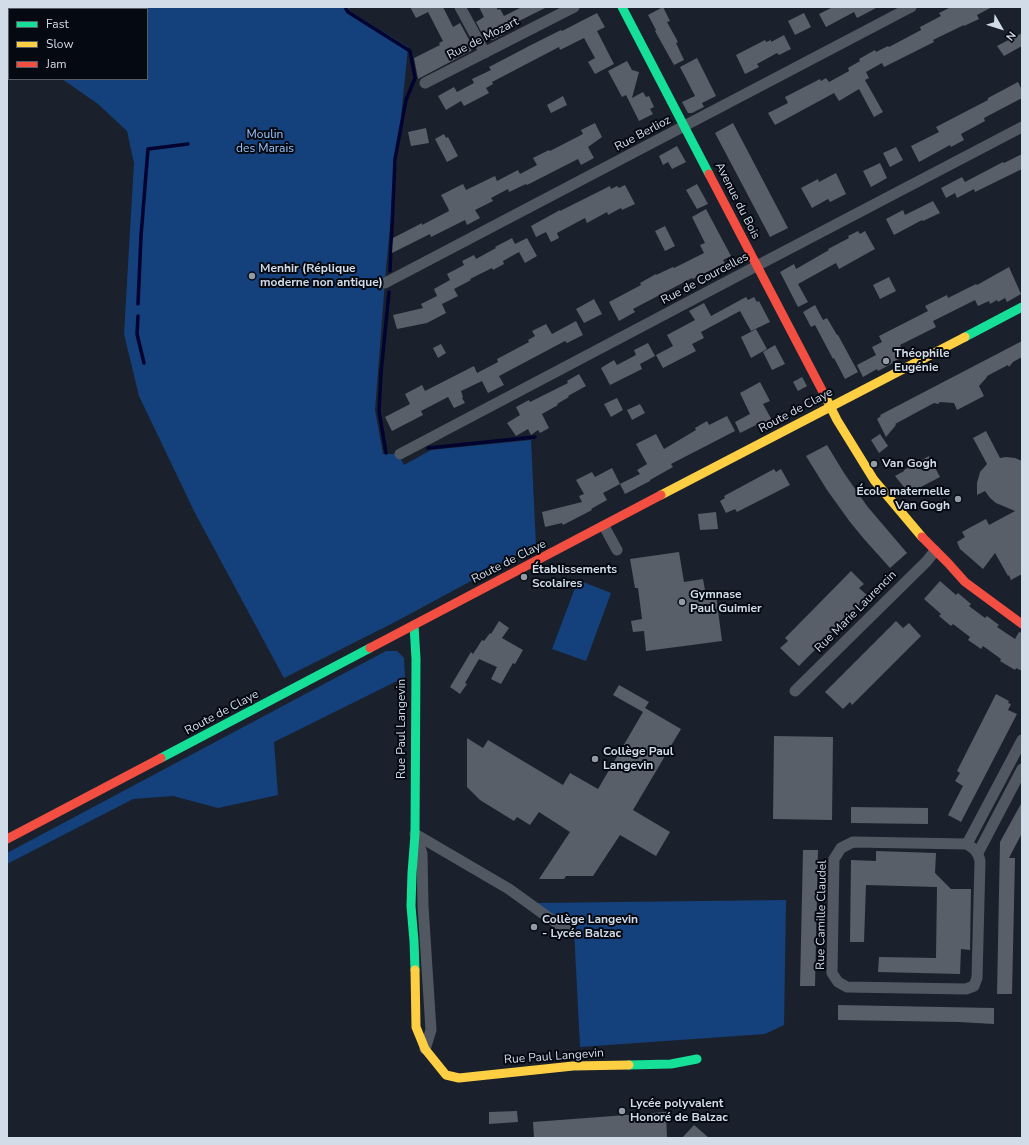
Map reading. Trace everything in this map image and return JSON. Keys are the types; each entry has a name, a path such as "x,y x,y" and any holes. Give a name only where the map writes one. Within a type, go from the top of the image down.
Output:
{"street":[{"path":"460,7 485,53"},
{"name":"Rue de Mozart","path":"425,83 574,7"},
{"name":"Avenue du Bois","path":"622,7 837,420 874,480 918,533 965,582 1022,624"},
{"name":"Rue Berlioz","path":"385,283 912,7"},
{"name":"Rue de Courcelles","path":"400,454 1022,127"},
{"name":"Route de Claye","path":"7,839 1022,306"},
{"path":"604,526 617,550"},
{"name":"Rue Marie Laurencin","path":"795,691 926,562 935,551"},
{"name":"Rue Paul Langevin","path":"414,624 416,659 415,834 411,906 414,941 416,1027 425,1049 446,1075 459,1078 573,1066 672,1064 697,1059"},
{"path":"1022,740 967,844 978,853 1022,769"},
{"path":"415,834 509,889 545,916 566,929"},
{"name":"Rue Paul Langevin","path":"415,834 422,854 423,920 431,1030 425,1049"},
{"name":"Rue Camille Claudel","path":"967,844 853,842 841,848 834,859 832,973 838,982 847,987 966,989 974,986 977,978 980,861 978,853"}],"green space":[{"name":"Moulin des Marais","path":"7,7 351,7 348,10 408,47 386,268 375,410 383,454 398,454 404,465 431,450 531,440 536,546 395,622 284,678 195,513 139,396 124,334 134,163 127,131 98,104 63,80 148,80 148,8 8,8 8,32"},
{"path":"578,580 611,593 586,661 552,649"},
{"path":"386,651 397,651 404,658 405,677 274,742 278,795 218,808 173,796 133,799 7,864 7,853"},
{"path":"786,900 784,1025 765,1034 580,1047 574,929 535,903"}],"building":[{"path":"410,7 443,7 453,27 460,23 472,45 471,51 418,79 414,58 440,45 439,43 443,41 428,12 416,18"},
{"path":"479,7 496,7 498,10 500,9 504,16 522,7 547,7 509,26 511,30 493,40 484,37 476,22 484,17"},
{"path":"663,7 670,21 667,22 678,42 676,43 684,60 674,65 648,15"},
{"path":"833,7 878,7 857,18 854,12 826,27 819,14"},
{"path":"951,7 992,7 977,15 979,19 933,40 934,42 884,67 882,63 866,72 869,78 865,80 883,112 874,117 859,89 839,101 834,93 775,125 768,113 788,103 785,97 820,79 821,81 826,78 829,82 849,71 848,68 860,61 859,59 875,50 876,52 888,46 889,47 921,30 920,27 941,16 939,13"},
{"path":"597,13 605,27 597,31 614,64 595,74 588,62 595,58 584,38 560,50 559,47 492,82 493,84 486,88 489,93 464,106 461,101 446,110 438,96 454,87 457,92 474,83 472,79 491,70 489,67"},
{"path":"804,13 811,27 795,35 788,21"},
{"path":"1022,33 1022,46 1004,56 997,46"},
{"path":"784,35 791,49 779,55 777,53 757,64 759,67 745,74 736,55 765,40 766,42 771,40 771,42"},
{"path":"697,58 716,96 702,103 704,107 692,113 688,113 682,102 695,96 680,67"},
{"path":"627,61 632,70 639,72 632,98 643,92 646,97 649,96 654,107 650,109 653,114 639,121 626,95 622,97 608,71"},
{"path":"1018,82 1022,90 1022,98 984,118 985,121 961,134 964,140 951,147 950,145 919,162 911,146 939,132 936,127 988,100 988,98"},
{"path":"563,96 567,105 551,113 547,105"},
{"path":"595,123 602,137 588,147 594,158 581,165 578,159 527,185 526,184 509,192 508,189 491,198 493,201 475,210 480,218 467,225 465,220 431,237 430,234 392,253 393,238 449,211 441,195 463,184 466,190 495,176 497,181 518,170 520,174 537,165 533,158 583,134 581,130"},
{"path":"733,123 788,228 770,237 715,133"},
{"path":"426,128 429,143 411,146 408,132"},
{"path":"444,134 446,138 448,137 458,156 447,162 435,139"},
{"path":"677,146 686,162 672,169 668,162 663,165 659,156"},
{"path":"896,147 903,160 890,167 883,153"},
{"path":"1022,154 1022,169 975,192 974,189 957,198 955,193 946,198 941,188 962,177 965,182"},
{"path":"880,163 887,178 871,187 863,171"},
{"path":"836,173 846,194 830,202 828,199 812,208 801,188 818,179 819,182"},
{"path":"697,184 708,204 697,209 686,190"},
{"path":"625,185 635,204 622,210 621,208 608,215 607,212 587,223 585,218 557,233 559,238 551,242 546,232 536,237 531,226 610,186 611,189 617,186 619,188"},
{"path":"933,201 940,213 923,221 922,220 894,235 886,219 903,210 905,215"},
{"path":"706,209 731,256 723,260 725,263 693,279 692,278 633,309 635,312 619,321 609,302 641,285 640,283 656,274 673,267 674,268 704,253 700,245 705,243 692,217"},
{"path":"665,226 675,246 665,251 655,231"},
{"path":"858,231 860,234 865,231 875,249 839,269 836,263 798,284 808,302 798,307 780,272 794,264 796,269 849,238 848,236"},
{"path":"512,238 515,244 527,238 537,256 525,263 519,252 503,261 504,264 470,279 471,280 454,289 458,296 442,304 446,313 427,323 397,329 393,315 423,308 421,304 437,296 434,289 450,280 447,274 464,265 462,261 474,255 476,259"},
{"path":"1009,267 1021,294 1007,302 1005,298 998,302 997,300 990,304 989,301 978,306 975,300 933,321 936,327 900,345 903,351 897,355 899,359 878,371 877,369 863,377 857,365 876,355 872,347 882,342 879,336 928,311 925,306 947,295 948,298 976,284 977,285"},
{"path":"889,277 896,291 880,299 873,285"},
{"path":"746,297 748,300 754,297 757,302 759,301 770,322 751,331 740,311 701,332 704,338 692,344 696,351 663,368 656,355 673,346 667,335 695,320 689,311 704,303 711,316"},
{"path":"594,299 602,314 584,323 576,309"},
{"path":"815,305 823,320 827,318 838,335 858,372 845,379 815,325 811,327 803,312"},
{"path":"576,321 583,335 567,343 565,341 499,376 504,385 488,393 482,381 461,391 462,398 465,403 454,408 448,397 421,411 423,415 392,431 385,417 410,404 405,394 422,385 425,391 474,366 477,373 498,362 497,359 529,342 528,340 535,336 532,331 546,324 552,334"},
{"path":"756,329 767,349 751,358 741,337"},
{"path":"1022,341 1022,357 1013,362 1009,367 1008,365 987,376 979,386 984,396 957,410 954,403 934,403 895,424 896,425 886,437 877,419 881,416 880,415"},
{"path":"648,343 655,356 640,364 642,369 610,385 601,368 614,360 617,365 636,355 634,350"},
{"path":"441,344 446,353 438,358 433,348"},
{"path":"775,345 785,364 772,370 763,352"},
{"path":"579,374 586,386 568,396 569,397 557,404 558,405 542,414 549,428 540,433 538,430 531,435 528,429 516,436 507,423 520,415 516,407 529,400 530,402 568,383 567,381"},
{"path":"802,377 807,386 798,391 793,382"},
{"path":"760,382 770,401 763,404 773,422 759,430 756,425 740,433 735,422 750,414 740,393"},
{"path":"617,398 623,410 611,417 604,404"},
{"path":"640,404 645,413 632,420 627,410"},
{"path":"727,416 735,431 671,464 673,467 625,494 620,484 640,474 637,470 647,464 636,444 656,434 664,449 696,430 695,428 707,421 709,425"},
{"path":"986,431 1000,458 1015,458 1022,461 1022,574 1011,580 995,553 983,569 960,549 957,542 965,537 962,532 971,527 986,519 989,525 1015,511 996,503 985,491 977,495 977,483 980,472 987,464 973,438"},
{"path":"880,434 888,446 879,453 871,440"},
{"path":"827,445 867,506 907,553 890,568 850,522 827,490 806,456"},
{"path":"929,456 940,477 908,492 895,476"},
{"path":"612,468 620,484 603,493 607,500 591,509 592,510 563,525 562,523 545,527 542,512 582,502 579,496 584,494 576,480 592,472 595,477"},
{"path":"774,469 776,472 781,469 790,485 737,512 735,509 726,513 720,501 725,498 724,496"},
{"path":"716,512 718,529 700,530 698,514"},
{"name":"Gymnase Paul Guimier","path":"679,552 684,582 703,579 706,596 716,595 722,641 646,651 644,631 633,632 631,621 642,619 638,588 635,588 630,559"},
{"path":"851,571 864,584 859,588 868,596 799,666 780,648 788,641 785,638"},
{"path":"940,581 956,595 958,593 971,604 969,606 985,618 987,616 999,625 997,627 1015,639 1019,632 1022,633 1022,671 1016,668 1015,670 1000,661 1001,659 983,646 981,649 968,640 970,637 953,624 951,626 939,616 941,614 924,599"},
{"path":"499,621 509,628 502,638 523,650 515,664 513,663 501,684 491,679 497,667 479,659 465,683 467,684 460,694 450,687 471,652 473,654 482,640 484,641 490,633 491,634"},
{"path":"896,621 903,628 909,623 921,636 852,705 850,702 843,709 825,692"},
{"path":"619,685 649,702 645,708 681,729 633,810 670,832 656,856 620,835 593,876 566,876 564,879 539,879 570,832 539,812 530,825 517,817 514,821 480,800 467,787 467,738 483,748 488,740 563,785 570,773 598,789 643,712 613,695"},
{"path":"996,694 1009,701 1008,703 1011,704 1008,710 1017,714 961,822 948,815 963,786 955,781 960,773 957,771"},
{"path":"774,736 833,737 832,820 773,819"},
{"path":"1022,802 1022,833 1009,858 1015,858 1012,994 997,994 1000,842"},
{"path":"851,807 928,808 928,824 851,823"},
{"path":"803,850 818,850 815,986 800,986"},
{"path":"876,851 936,853 935,873 951,889 971,889 970,950 961,949 960,974 878,972 879,957 936,958 937,887 866,885 864,942 850,942 851,860 876,861"},
{"path":"838,1005 994,1008 994,1024 838,1020"},
{"path":"517,1111 518,1122 489,1124 489,1112"},
{"path":"666,1112 667,1138 534,1138 533,1122"},
{"path":"694,1125 709,1138 682,1138"}],"waterway":[{"path":"345,7 348,12 410,51 415,78 406,100 395,159 390,271"},
{"path":"138,304 141,236 148,149 188,144"},
{"path":"386,453 379,411 389,292"},
{"path":"138,316 137,334 144,363"},
{"path":"428,448 535,437"}],"traffic: fast":[{"path":"622,7 709,174"},
{"path":"965,337 1022,307"},
{"path":"414,625 416,659 415,834 411,906 415,970"},
{"path":"161,758 370,648"},
{"path":"629,1065 671,1064 697,1059"}],"traffic: slow":[{"path":"661,495 965,337"},
{"path":"824,394 837,420 874,480 922,537"},
{"path":"415,970 416,1027 425,1049 446,1075 459,1078 573,1066 629,1065"}],"traffic: jam":[{"path":"709,174 824,394"},
{"path":"370,648 661,495"},
{"path":"922,537 965,582 1022,624"},
{"path":"7,839 161,758"}],"place":[{"name":"Menhir (Réplique moderne non antique)","path":"252,276"},
{"name":"Théophile Eugénie","path":"886,361"},
{"name":"Van Gogh","path":"874,464"},
{"name":"École maternelle Van Gogh","path":"958,499"},
{"name":"Établissements Scolaires","path":"524,577"},
{"name":"Gymnase Paul Guimier","path":"682,602"},
{"name":"Collège Paul Langevin","path":"595,759"},
{"name":"Collège Langevin - Lycée Balzac","path":"534,927"},
{"name":"Lycée polyvalent Honoré de Balzac","path":"622,1111"}]}
